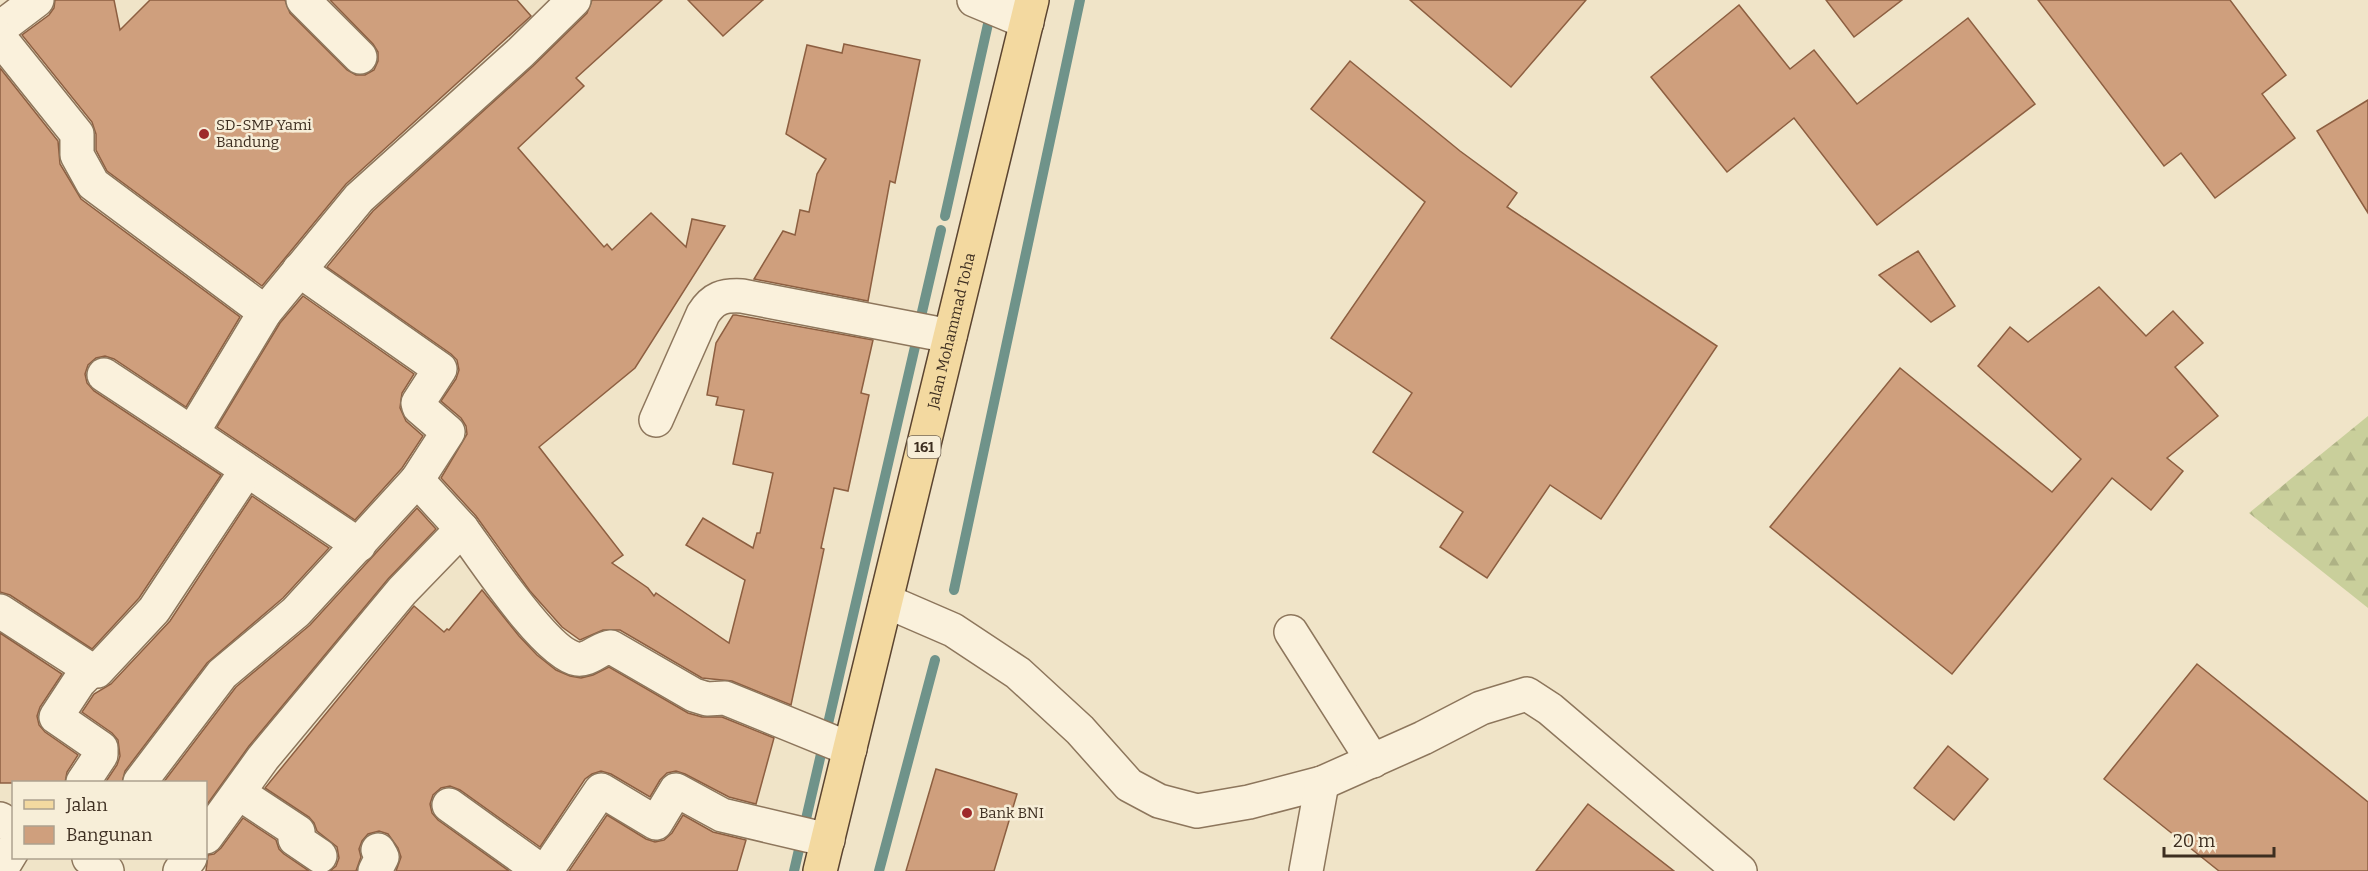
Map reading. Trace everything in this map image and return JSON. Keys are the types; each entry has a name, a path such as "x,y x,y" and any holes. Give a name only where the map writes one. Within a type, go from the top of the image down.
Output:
{"main road":[{"name":"Jalan Mohammad Toha","path":"820,871 1029,11"}],"street":[{"path":"0,28 37,0"},
{"path":"303,0 360,57"},
{"path":"192,433 265,312 359,198 520,53 574,0"},
{"path":"974,0 1029,11"},
{"path":"0,38 77,134 77,155 93,184 265,312"},
{"path":"142,781 222,674 296,612 359,545 417,480 448,432 419,407 418,403 440,369 299,270"},
{"path":"656,420 704,314 710,304 719,297 742,296 950,336"},
{"path":"104,375 359,545"},
{"path":"0,611 91,670 97,671 153,610 246,471"},
{"path":"417,480 462,529 539,631 549,642 573,658 580,659 611,647 694,695 708,699 725,698 850,749"},
{"path":"207,836 262,758 402,591 462,529"},
{"path":"886,601 953,630 1018,673 1080,730 1129,785 1159,801 1197,811 1249,802 1322,783 1373,761 1481,708 1527,694 1550,709 1740,871"},
{"path":"1291,632 1373,761"},
{"path":"84,781 100,755 101,748 56,717 79,682 91,670"},
{"path":"1306,871 1322,783"},
{"path":"546,871 601,790 656,823 676,790 722,815 828,840"},
{"path":"239,793 298,832 295,839 320,856"},
{"path":"449,805 541,871"},
{"path":"0,871 12,851"},
{"path":"90,859 107,871"},
{"path":"180,871 189,859"}],"green space":[{"path":"2368,416 2368,608 2249,513"}],"building":[{"path":"55,0 114,0 120,30 150,0 285,0 290,13 347,70 356,75 365,75 374,70 378,61 378,52 330,0 517,0 531,16 346,184 262,286 107,171 96,150 96,134 92,122 22,35 49,15 54,8"},
{"path":"592,0 662,0 576,78 584,86 518,148 604,247 607,244 612,250 651,213 686,247 692,219 725,226 635,368 539,447 623,555 612,563 648,588 654,596 656,593 729,643 745,580 686,545 703,518 753,548 757,533 760,533 773,473 733,464 744,410 716,405 718,397 707,395 716,343 733,315 873,340 861,393 869,395 848,491 834,488 821,548 824,549 791,705 732,681 702,678 620,630 603,630 580,640 562,627 530,591 476,516 441,478 467,434 466,426 461,418 441,401 456,379 459,370 457,360 327,267 373,211 533,66 587,13"},
{"path":"688,0 763,0 723,36"},
{"path":"1410,0 1586,0 1511,87"},
{"path":"1826,0 1902,0 1854,37"},
{"path":"2038,0 2230,0 2286,75 2262,94 2295,138 2215,198 2181,153 2164,166"},
{"path":"1739,5 1790,69 1814,50 1857,104 1968,18 2035,104 1877,225 1794,118 1727,172 1651,77"},
{"path":"844,44 920,60 895,183 890,181 868,301 754,279 783,231 795,235 800,210 809,212 817,174 826,159 786,134 807,45 842,53"},
{"path":"1350,61 1460,151 1517,193 1507,207 1717,346 1601,519 1550,485 1487,578 1440,547 1463,512 1373,452 1412,393 1331,338 1425,202 1311,109"},
{"path":"0,68 58,141 60,164 81,199 240,317 186,407 114,359 105,356 96,358 88,365 85,374 87,383 94,391 221,475 139,598 92,649 10,595 0,592"},
{"path":"2368,100 2368,213 2317,131"},
{"path":"1918,251 1955,306 1931,322 1879,275"},
{"path":"2099,287 2146,336 2173,311 2203,343 2175,367 2218,416 2167,458 2183,471 2151,510 2112,478 1952,674 1770,527 1900,368 2052,492 2081,459 1978,366 2010,327 2028,342"},
{"path":"303,296 414,374 402,393 400,408 406,421 423,436 402,468 355,520 217,427 280,323"},
{"path":"252,496 329,548 283,598 207,663 125,771 122,781 106,781 120,756 118,740 112,733 82,712 94,694 111,684 170,621"},
{"path":"417,508 436,529 388,579 249,746 207,805 207,781 165,781 236,687 310,625"},
{"path":"482,590 519,636 537,655 556,670 581,678 609,667 688,713 702,717 722,717 774,738 756,804 729,797 676,771 667,773 660,780 650,797 611,774 601,771 585,779 540,847 460,790 450,786 441,788 433,795 430,804 432,813 438,820 509,871 396,871 401,857 398,848 388,834 379,831 368,834 362,841 359,849 361,857 356,871 330,871 336,866 339,858 337,847 317,831 309,817 265,788 414,606 444,632 449,630"},
{"path":"0,633 62,674 40,707 37,716 39,725 45,732 78,755 67,772 65,781 0,783"},
{"path":"2197,664 2368,802 2368,871 2219,871 2104,779"},
{"path":"1948,746 1988,779 1954,820 1914,788"},
{"name":"Bank BNI","path":"936,769 1017,794 994,871 906,871"},
{"path":"1588,804 1674,871 1536,871"},
{"path":"607,815 655,842 664,840 672,833 683,815 713,832 746,840 737,871 569,871"},
{"path":"243,818 276,840 279,849 284,854 309,871 206,871 208,855 214,854 221,848"}],"waterway":[{"path":"954,590 1080,0"},
{"path":"945,216 990,15"},
{"path":"919,325 941,230"},
{"path":"794,871 917,338"},
{"path":"879,871 935,660"}],"place":[{"name":"SD-SMP Yami Bandung","path":"204,134"},
{"name":"Bank BNI","path":"967,813"}]}
